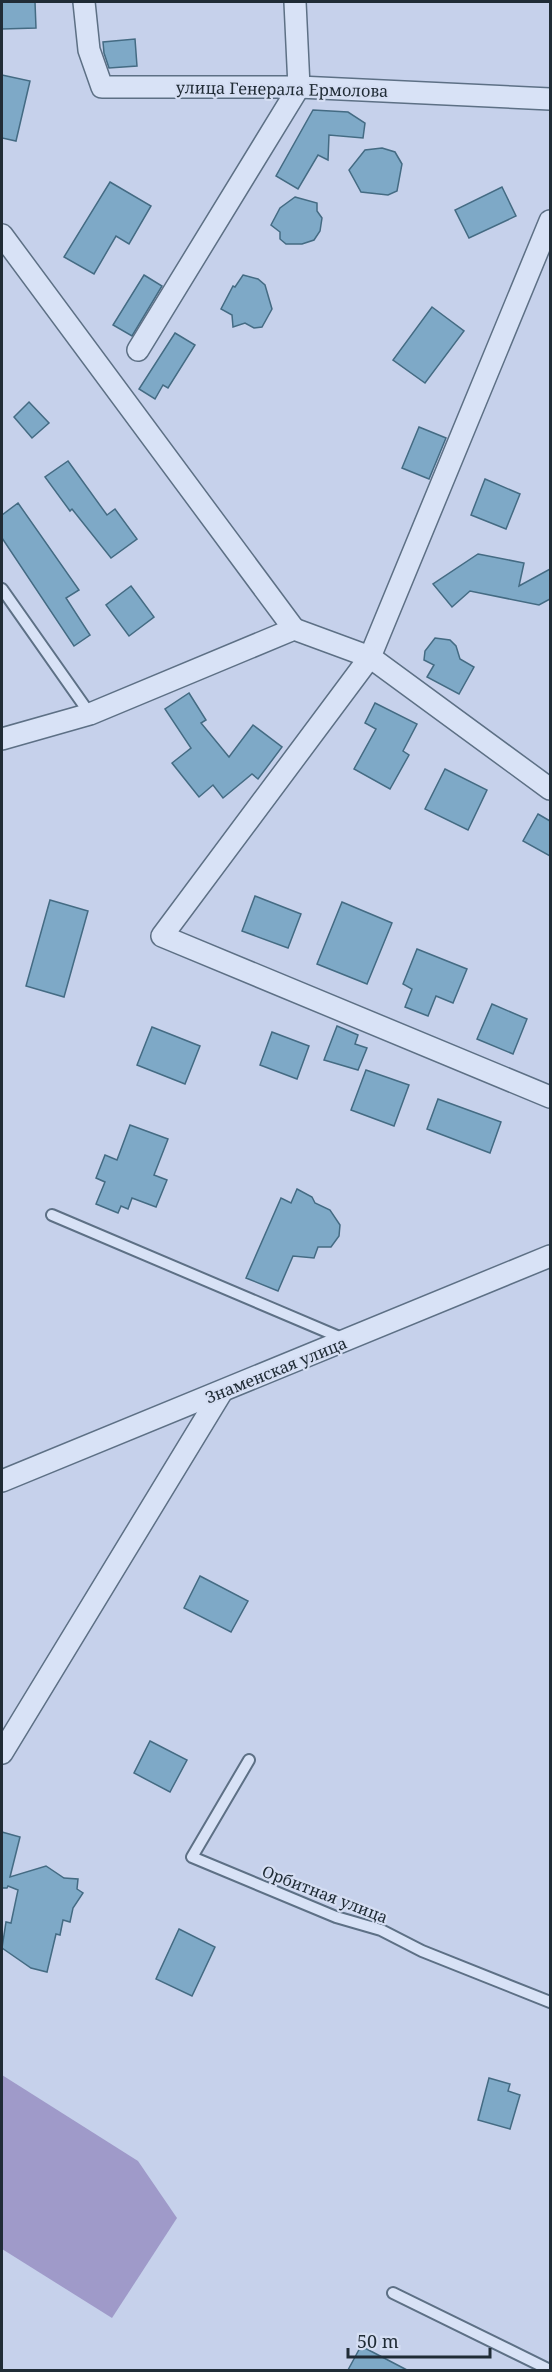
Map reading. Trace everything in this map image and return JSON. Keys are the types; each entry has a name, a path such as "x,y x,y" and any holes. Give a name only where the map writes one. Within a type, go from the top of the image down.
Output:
{"street":[{"name":"улица Генерала Ермолова","path":"84,2 89,50 102,87 300,87 550,99"},
{"path":"138,350 300,87 295,2"},
{"path":"550,221 370,657 162,936 550,1097"},
{"path":"2,235 294,629 370,657 550,789"},
{"path":"2,740 90,714 294,629"},
{"name":"Знаменская улица","path":"2,1481 550,1256"},
{"path":"2,1753 221,1393"}],"lane":[{"path":"2,589 90,714"},
{"path":"52,1215 347,1340"},
{"name":"Орбитная улица","path":"249,1760 192,1857 336,1917 381,1930 422,1951 550,2002"},
{"path":"393,2293 550,2370"}],"shaded area":[{"path":"2,2075 138,2161 177,2218 112,2318 2,2249"}],"building":[{"path":"2,2 35,2 36,28 2,29"},
{"path":"135,39 137,66 109,68 103,42"},
{"path":"2,75 30,81 16,141 2,138"},
{"path":"313,110 348,112 365,123 363,138 329,135 328,160 318,155 298,189 276,176"},
{"path":"382,148 395,152 402,164 397,191 388,195 361,192 349,170 365,150"},
{"path":"110,182 151,206 129,244 116,236 94,274 64,257"},
{"path":"502,187 516,216 469,238 455,210"},
{"path":"295,197 317,203 317,211 322,218 320,231 314,240 302,244 286,244 280,239 280,232 271,225 280,208"},
{"path":"144,275 162,286 132,336 113,325"},
{"path":"243,275 258,279 265,285 272,309 262,327 254,328 245,323 233,327 232,315 221,309 233,286 235,287"},
{"path":"432,307 464,331 425,383 393,360"},
{"path":"175,333 195,345 168,388 163,385 155,399 139,389"},
{"path":"29,402 49,423 32,438 14,417"},
{"path":"419,427 446,438 429,479 402,468"},
{"path":"68,461 107,515 115,509 137,539 111,558 72,509 70,511 45,477"},
{"path":"485,479 520,494 506,529 471,515"},
{"path":"18,503 79,590 66,598 90,635 74,646 2,538 2,515"},
{"path":"478,554 524,563 519,586 550,569 550,599 539,605 470,591 452,607 433,584"},
{"path":"131,586 154,617 129,636 106,605"},
{"path":"435,638 450,640 456,646 460,659 474,667 459,694 427,677 434,665 424,660 425,651"},
{"path":"189,693 206,720 201,723 229,757 253,725 282,747 258,779 252,774 223,798 213,785 199,797 172,763 191,748 165,709"},
{"path":"375,703 417,724 403,751 409,755 390,789 354,769 376,729 365,723"},
{"path":"445,769 487,790 468,830 425,809"},
{"path":"538,814 550,821 550,856 523,841"},
{"path":"255,896 301,914 288,948 242,931"},
{"path":"50,900 88,911 64,997 26,986"},
{"path":"342,902 392,923 367,984 317,964"},
{"path":"417,949 467,969 453,1003 436,996 428,1016 405,1007 412,989 403,984"},
{"path":"492,1004 527,1019 513,1054 477,1039"},
{"path":"337,1026 358,1035 355,1044 367,1048 358,1070 324,1060"},
{"path":"152,1027 200,1046 185,1084 137,1065"},
{"path":"272,1032 309,1046 297,1079 260,1065"},
{"path":"366,1070 409,1085 394,1126 351,1110"},
{"path":"438,1099 501,1122 490,1153 427,1129"},
{"path":"130,1125 168,1139 154,1175 167,1180 156,1207 132,1198 128,1209 121,1206 118,1213 96,1204 105,1182 96,1178 105,1155 117,1160"},
{"path":"297,1189 312,1197 315,1203 330,1210 340,1225 339,1236 331,1247 318,1247 314,1258 293,1256 278,1291 246,1278 281,1198 291,1203"},
{"path":"200,1576 248,1601 231,1632 184,1608"},
{"path":"150,1741 187,1760 170,1792 134,1773"},
{"path":"2,1832 20,1837 10,1877 46,1866 64,1878 78,1879 77,1889 83,1893 73,1908 70,1922 63,1920 60,1935 56,1934 47,1972 31,1968 2,1948 6,1922 11,1923 18,1890 8,1886 2,1888"},
{"path":"179,1929 215,1947 192,1996 156,1979"},
{"path":"489,2078 510,2084 508,2091 520,2095 510,2129 478,2120"},
{"path":"361,2346 407,2370 348,2370"}]}
